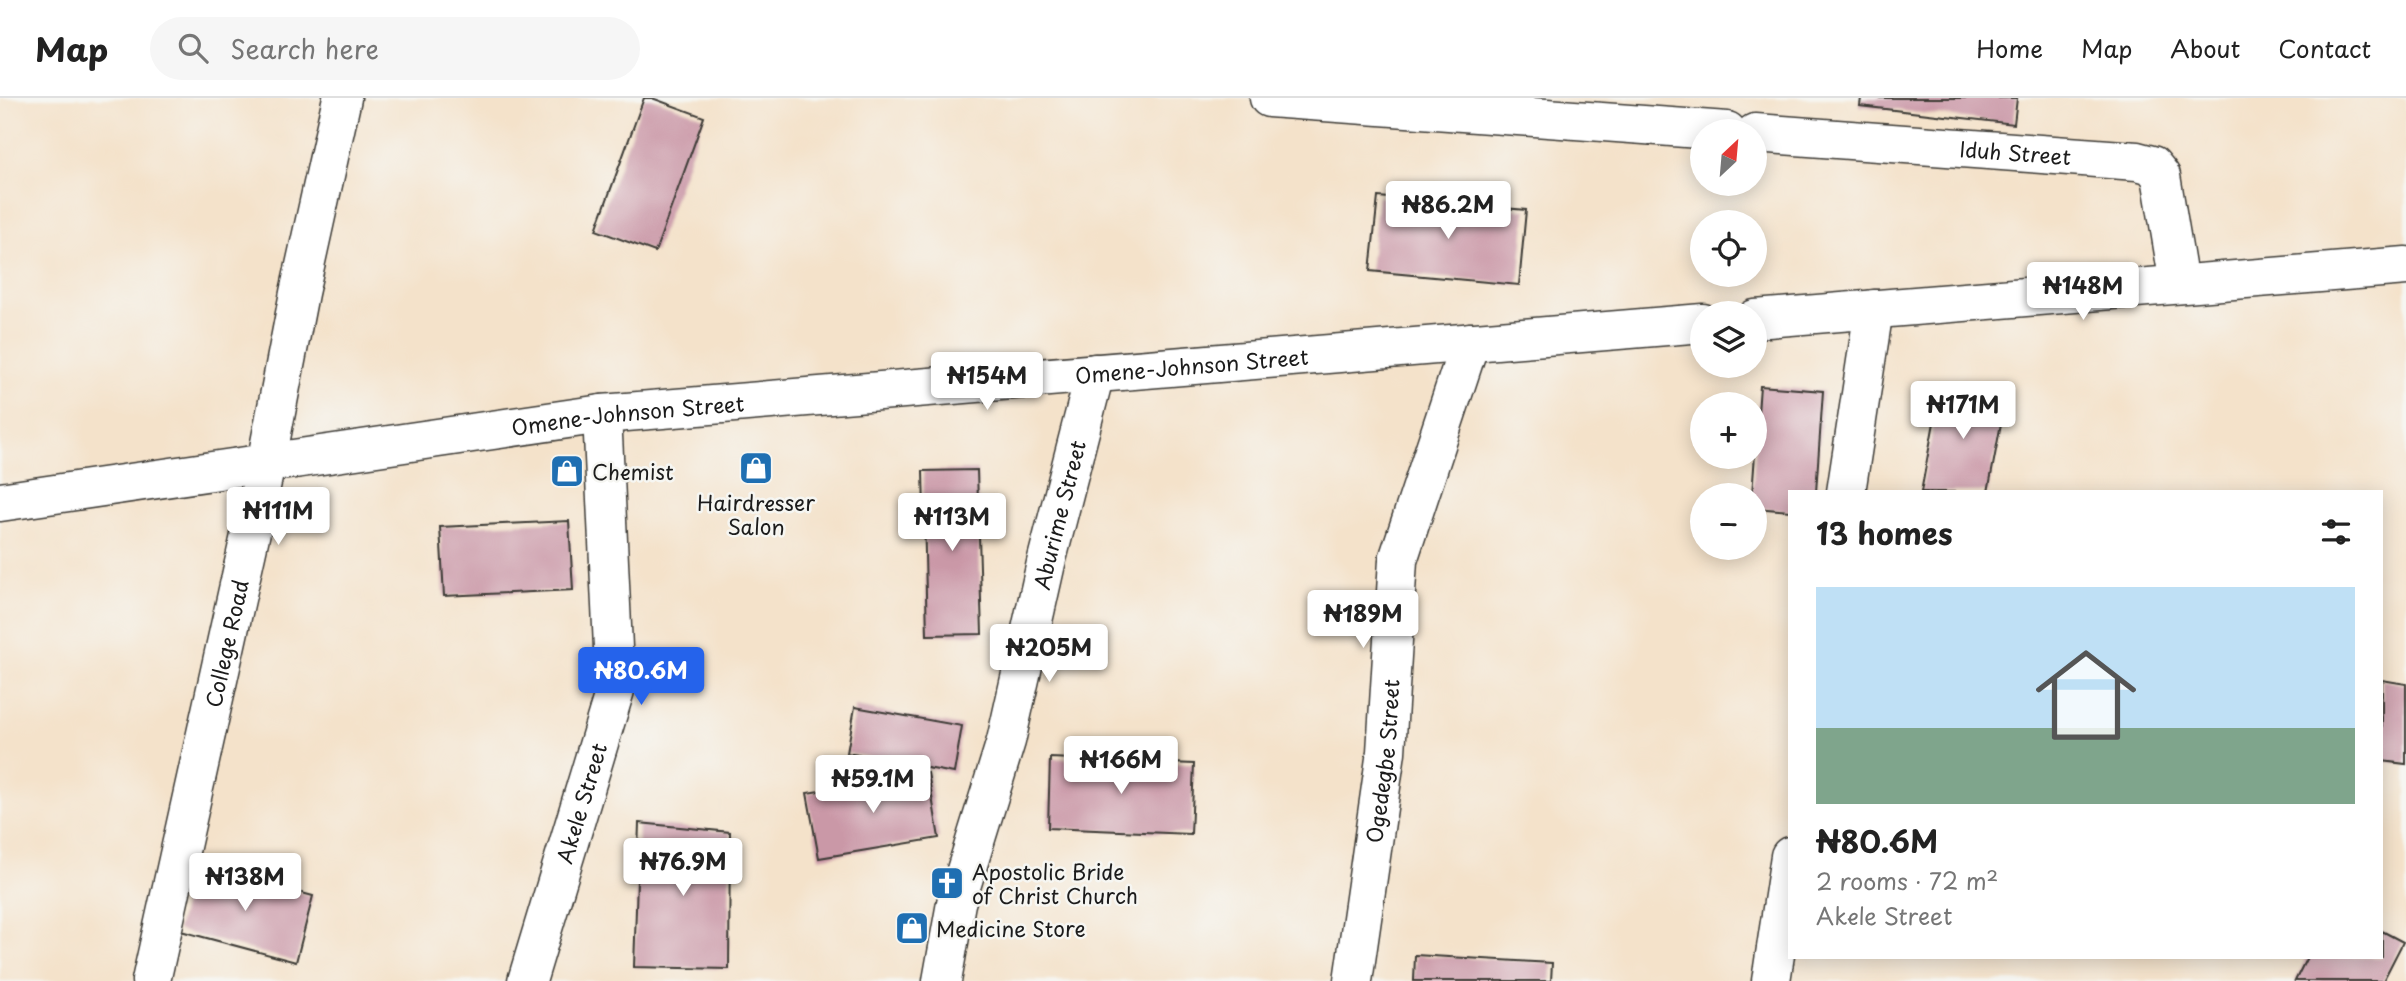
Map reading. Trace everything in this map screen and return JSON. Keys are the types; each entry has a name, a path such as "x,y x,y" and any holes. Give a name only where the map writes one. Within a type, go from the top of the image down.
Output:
{"street":[{"name":"College Road","path":"151,981 266,464 299,293 342,98"},
{"path":"1269,98 1690,128"},
{"name":"Iduh Street","path":"1768,134 2137,161 2152,165 2161,176 2179,284"},
{"path":"1767,318 2406,265"},
{"path":"1846,490 1874,309"},
{"name":"Omene-Johnson Street","path":"0,502 602,414 1690,324"},
{"name":"Ogedegbe Street","path":"1353,981 1386,752 1398,560 1470,342"},
{"name":"Aburime Street","path":"942,981 956,903 1006,741 1046,563 1095,373"},
{"name":"Akele Street","path":"527,981 615,690 602,414"},
{"path":"1771,981 1788,869"}],"building":[{"path":"644,98 652,98 704,117 655,252 596,230"},
{"path":"1861,98 2017,98 2014,124 1860,106"},
{"path":"1378,197 1526,210 1519,285 1370,271"},
{"path":"1941,385 2006,397 1988,490 1921,490"},
{"path":"1760,386 1823,391 1816,490 1788,490 1788,511 1767,509 1767,483 1753,483 1754,469 1767,469 1767,392 1760,392"},
{"path":"977,470 982,634 927,635 923,471"},
{"path":"569,521 573,590 444,596 440,527"},
{"path":"2383,680 2406,684 2406,764 2383,761"},
{"path":"855,707 962,726 954,773 847,753"},
{"path":"1050,758 1194,764 1191,834 1048,828"},
{"path":"928,773 939,838 819,858 807,793"},
{"path":"639,823 730,832 729,969 634,967"},
{"path":"194,864 313,896 296,962 177,930"},
{"path":"2383,932 2403,942 2383,981 2295,981 2306,959 2383,959"},
{"path":"1415,955 1552,963 1551,981 1414,981"}],"place":[{"name":"Hairdresser Salon","path":"756,468"},
{"name":"Chemist","path":"567,471"},
{"name":"Apostolic Bride of Christ Church","path":"947,883"},
{"name":"Medicine Store","path":"912,928"}]}
